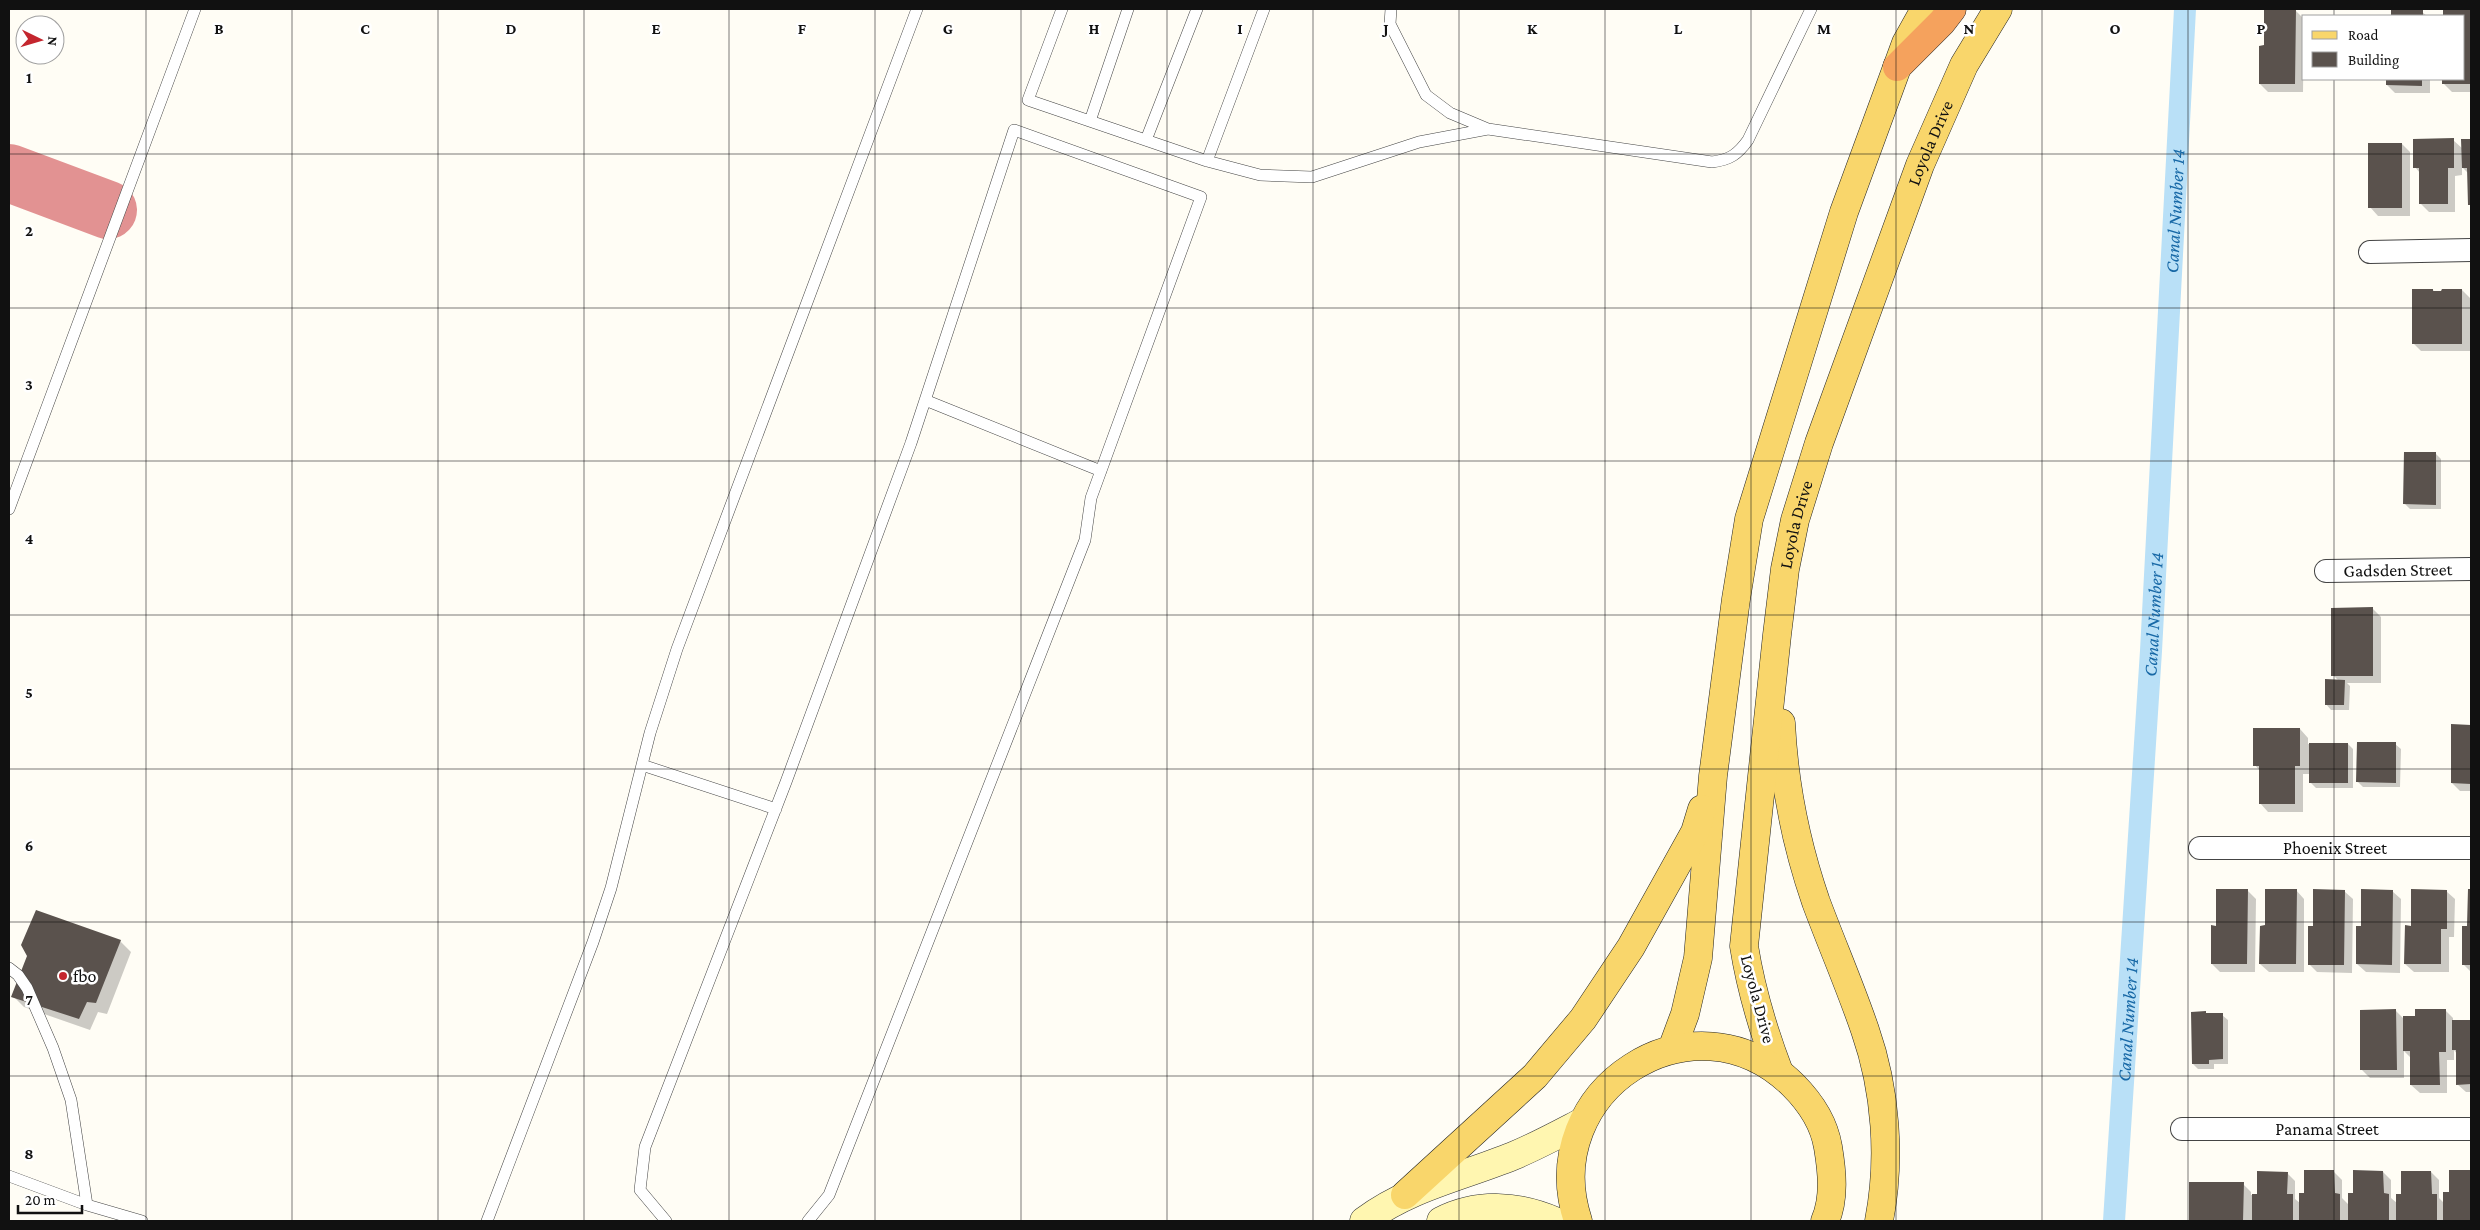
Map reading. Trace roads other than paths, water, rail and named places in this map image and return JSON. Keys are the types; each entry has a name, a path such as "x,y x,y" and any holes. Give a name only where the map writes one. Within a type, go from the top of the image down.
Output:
{"highway":[{"path":"1897,67 1942,22 1952,9"}],"main road":[{"path":"1672,1049 1685,1014 1698,958 1713,776 1736,600 1749,520 1844,212 1906,43 1925,9"},
{"name":"Loyola Drive","path":"1779,1072 1760,1020 1749,978 1744,946 1777,635 1785,569 1795,520 1819,443 1920,165 1964,66 1998,9"},
{"path":"1777,635 1782,756 1795,830 1816,901 1866,1032 1882,1105 1885,1157 1879,1221"},
{"path":"1364,1221 1404,1195 1535,1076 1583,1019 1631,946 1695,832 1713,776"},
{"path":"1578,1221 1571,1200 1571,1160 1582,1122 1604,1089 1635,1064 1672,1049 1709,1046 1746,1054 1779,1072 1807,1100 1826,1135 1833,1174 1828,1213 1825,1221"},
{"path":"1404,1195 1454,1175 1513,1156 1582,1122"},
{"path":"1441,1221 1472,1209 1489,1208 1509,1208 1534,1212 1555,1221"}],"street":[{"path":"2370,252 2471,250"},
{"name":"Gadsden Street","path":"2326,572 2471,570"},
{"name":"Phoenix Street","path":"2200,848 2471,848"},
{"name":"Panama Street","path":"2182,1129 2471,1128"}],"lane":[{"path":"9,509 196,9"},
{"path":"487,1221 593,942 623,845 642,765 677,648 917,9"},
{"path":"1062,9 1028,100 1207,161 1260,175 1312,177 1419,142 1488,129"},
{"path":"1090,121 1128,9"},
{"path":"1146,140 1197,9"},
{"path":"1207,161 1264,9"},
{"path":"1391,9 1390,24 1426,95 1450,113 1488,129 1712,162 1726,160 1738,153 1748,140 1811,9"},
{"path":"666,1221 640,1190 645,1147 776,809 925,400 1014,130 1201,197 1091,498 1085,540 840,1168 829,1195 808,1221"},
{"path":"925,400 1101,471"},
{"path":"642,765 776,809"},
{"path":"9,968 18,974 27,988 53,1048 70,1100 87,1205"},
{"path":"9,1176 87,1205 142,1221"}],"waterway":[{"name":"Canal Number 14","path":"2114,1221 2151,651 2185,9"}],"place":[{"name":"fbo","path":"63,976"}]}
